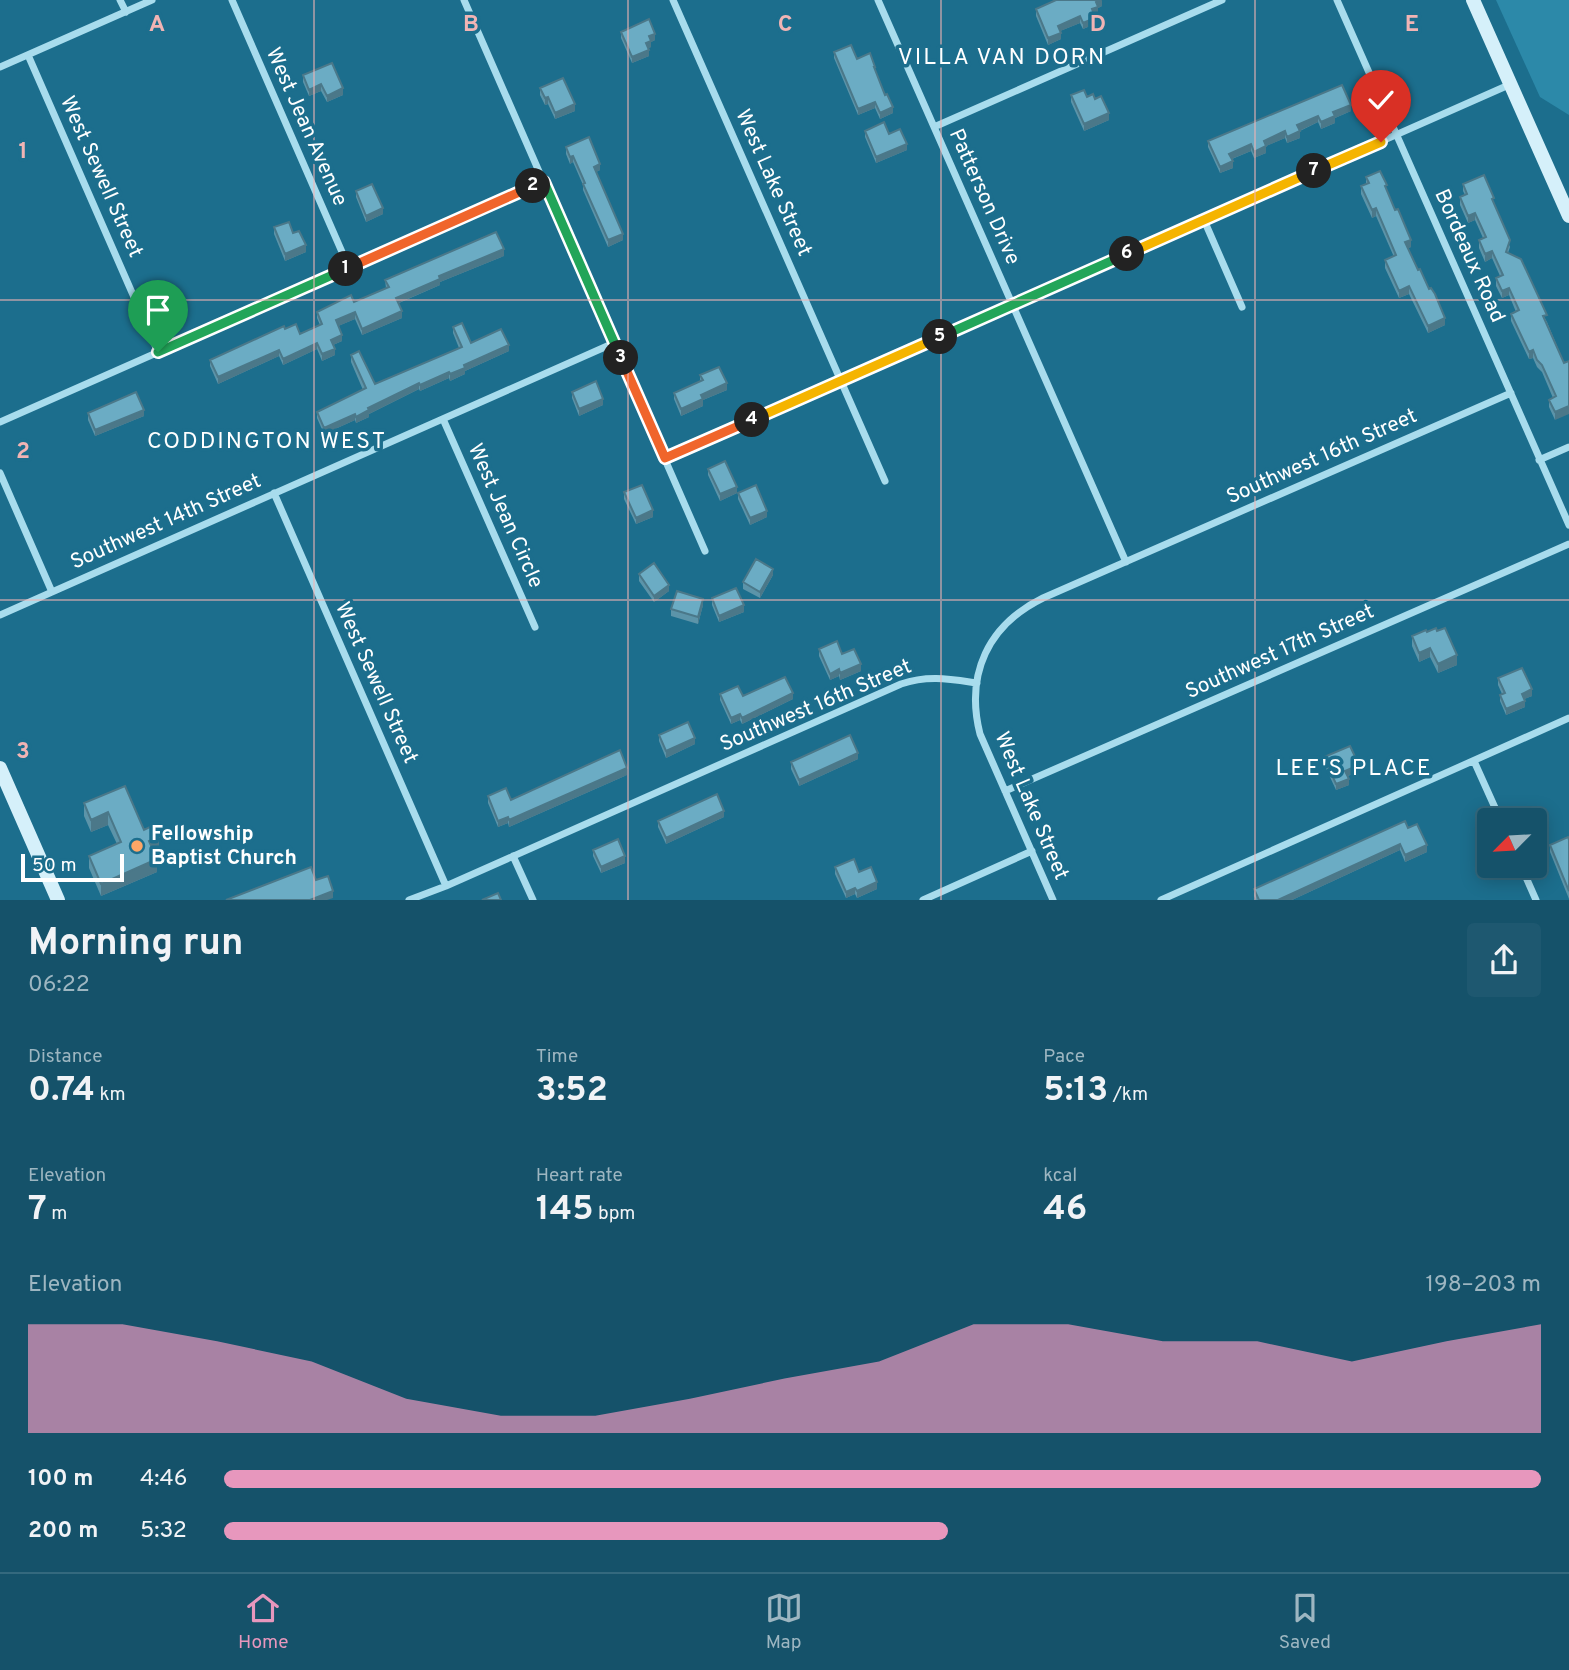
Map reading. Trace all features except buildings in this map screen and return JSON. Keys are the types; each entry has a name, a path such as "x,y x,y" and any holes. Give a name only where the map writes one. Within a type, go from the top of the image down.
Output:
{"main road":[{"path":"1474,0 1569,216"},
{"path":"0,768 58,900"}],"street":[{"path":"120,0 125,12"},
{"path":"0,67 152,0"},
{"name":"West Jean Avenue","path":"232,0 349,268"},
{"path":"464,0 705,551"},
{"name":"West Lake Street","path":"673,0 885,481"},
{"name":"Patterson Drive","path":"878,0 1126,562"},
{"path":"934,127 1222,0"},
{"name":"Bordeaux Road","path":"1337,0 1569,526"},
{"name":"West Sewell Street","path":"28,55 158,352"},
{"path":"665,458 1511,84"},
{"path":"0,422 544,182"},
{"path":"1205,220 1242,307"},
{"name":"Southwest 14th Street","path":"0,615 614,343"},
{"name":"Southwest 16th Street","path":"409,900 901,684 936,677 976,683 983,659 1002,628 1016,615 1043,598 1511,393"},
{"name":"West Jean Circle","path":"443,419 535,627"},
{"path":"1539,460 1569,447"},
{"path":"0,473 52,592"},
{"name":"West Sewell Street","path":"274,493 446,886"},
{"name":"Southwest 17th Street","path":"1005,791 1569,544"},
{"name":"West Lake Street","path":"976,683 975,703 981,734 1053,900"},
{"path":"1161,900 1569,718"},
{"path":"1474,761 1495,808"},
{"path":"923,900 1032,851"},
{"path":"513,856 533,900"},
{"path":"1526,878 1536,900"}],"shaded area":[{"path":"1496,0 1569,0 1569,115 1540,97"}],"place":[{"name":"Fellowship Baptist Church","path":"137,846"}],"district":[{"name":"VILLA VAN DORN","path":"1002,58"},
{"name":"CODDINGTON WEST","path":"267,442"},
{"name":"LEE'S PLACE","path":"1354,769"}],"route":[{"path":"158,352 544,182 665,458 1381,142"}]}
